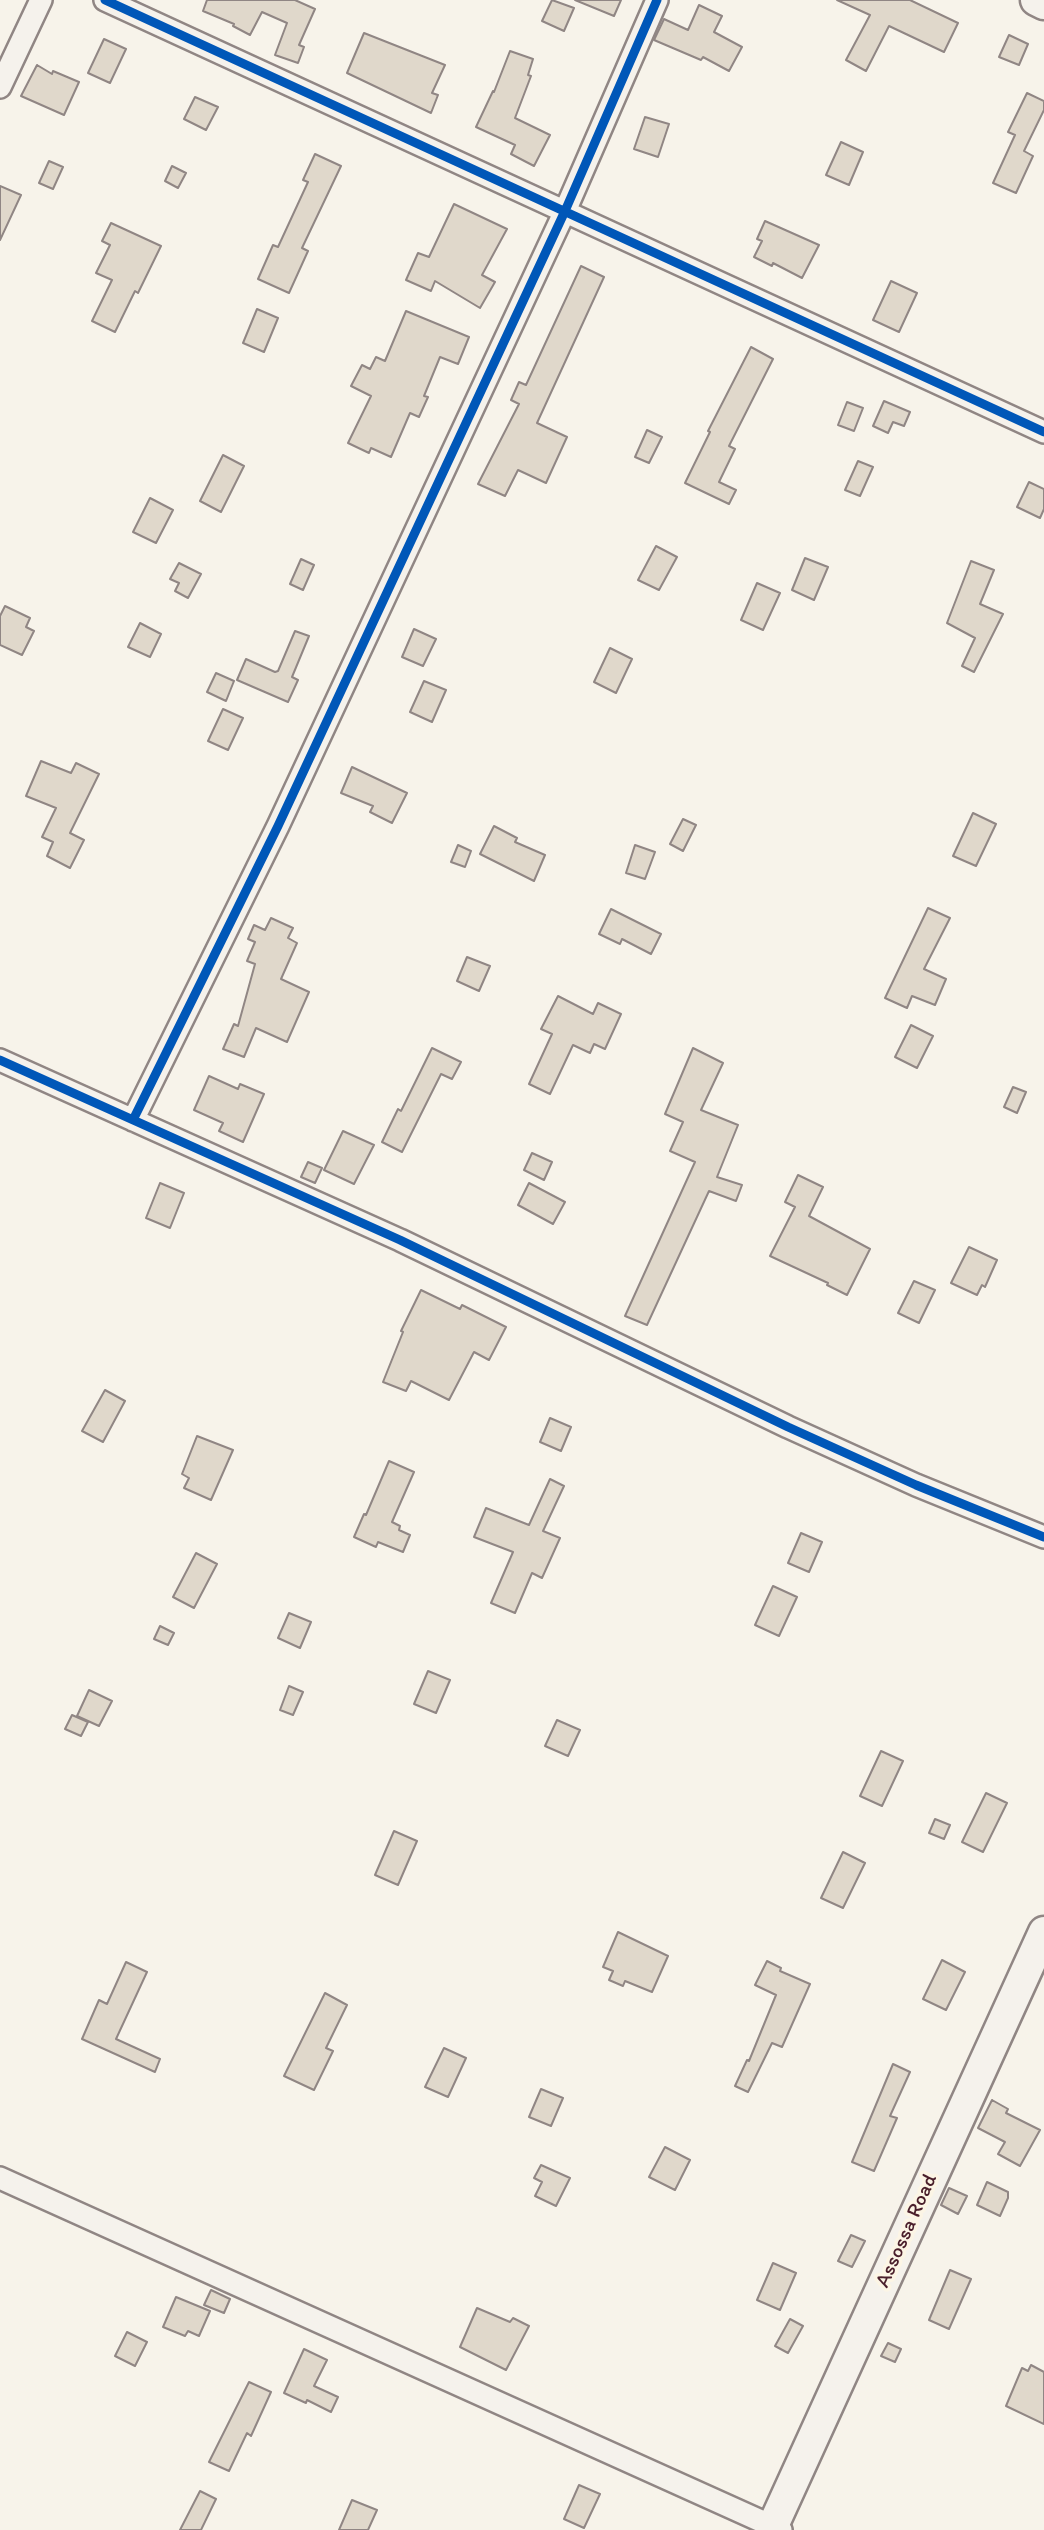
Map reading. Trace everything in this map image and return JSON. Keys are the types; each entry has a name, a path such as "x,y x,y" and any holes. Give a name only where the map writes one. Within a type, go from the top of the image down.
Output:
{"street":[{"path":"0,87 41,0"},
{"path":"105,0 1044,432"},
{"path":"133,1120 278,826 565,211 657,0"},
{"path":"1036,0 1044,4"},
{"path":"0,1060 400,1240 788,1427 916,1485 1044,1537"},
{"name":"Assossa Road","path":"775,2529 918,2206 1044,1932"},
{"path":"0,2178 775,2529"}],"building":[{"path":"207,0 295,0 315,9 299,45 304,47 298,63 275,55 287,23 262,12 250,35 233,26 234,24 203,11"},
{"path":"552,0 574,8 564,31 542,21"},
{"path":"575,0 621,0 614,16"},
{"path":"837,0 910,0 958,23 944,52 889,26 866,71 846,60 870,15"},
{"path":"699,5 722,16 714,32 742,47 729,71 703,57 701,60 654,40 664,19 688,30"},
{"path":"364,33 445,65 432,93 438,95 431,113 347,73"},
{"path":"1009,35 1028,44 1019,65 999,57"},
{"path":"104,39 126,49 110,83 88,73"},
{"path":"510,51 533,59 528,75 531,76 515,118 550,135 534,166 511,154 515,145 476,127 494,92"},
{"path":"37,65 52,74 53,71 79,82 64,115 21,96"},
{"path":"1027,93 1044,101 1044,110 1024,151 1033,156 1016,193 993,183 1015,135 1008,132"},
{"path":"195,97 218,107 206,130 184,119"},
{"path":"645,117 669,124 658,157 634,149"},
{"path":"841,142 863,152 849,185 826,175"},
{"path":"315,154 341,166 302,248 308,251 289,293 258,279 273,245 278,247 308,182 303,180"},
{"path":"49,161 63,167 53,189 39,183"},
{"path":"172,166 186,173 178,188 165,181"},
{"path":"0,186 21,195 0,240"},
{"path":"454,204 507,229 482,275 495,282 480,308 435,281 431,291 406,280 418,253 429,257"},
{"path":"765,221 819,245 802,278 773,263 772,266 754,257 762,241 757,239"},
{"path":"111,223 161,246 115,332 92,321 112,280 96,273 110,245 102,241"},
{"path":"581,266 604,277 537,423 567,437 546,483 518,470 505,496 478,484 519,404 511,400 519,382 526,385"},
{"path":"891,281 917,293 899,332 873,320"},
{"path":"257,309 278,318 264,352 243,343"},
{"path":"406,311 469,337 458,364 440,357 424,396 428,397 419,417 410,413 391,457 371,448 369,453 348,443 371,396 351,386 362,365 370,369 376,357 385,361"},
{"path":"751,347 773,359 729,446 735,449 719,482 736,490 729,504 685,483"},
{"path":"884,401 910,412 904,426 893,422 888,433 873,426"},
{"path":"847,402 863,408 854,431 838,425"},
{"path":"647,430 662,437 649,463 635,457"},
{"path":"223,455 244,466 221,512 200,501"},
{"path":"858,461 873,467 860,496 845,490"},
{"path":"1029,482 1044,489 1044,509 1040,518 1017,507"},
{"path":"150,498 173,510 156,543 133,532"},
{"path":"656,546 677,557 659,590 638,580"},
{"path":"805,558 828,567 814,600 792,590"},
{"path":"301,559 314,565 303,590 290,584"},
{"path":"971,561 994,570 980,604 1003,614 974,672 962,666 975,638 947,623"},
{"path":"179,563 201,574 188,598 175,591 179,583 170,579"},
{"path":"757,583 780,593 763,630 741,620"},
{"path":"5,606 30,618 26,627 34,631 22,655 0,645 0,616"},
{"path":"140,623 161,634 150,657 128,647"},
{"path":"414,629 436,639 423,666 402,657"},
{"path":"295,631 309,636 292,677 298,680 288,702 237,680 246,659 278,671"},
{"path":"610,648 632,659 616,693 594,682"},
{"path":"216,673 234,681 226,701 207,692"},
{"path":"424,681 446,690 432,722 410,712"},
{"path":"223,709 243,718 228,750 208,741"},
{"path":"41,761 71,773 76,763 99,774 70,833 84,840 70,868 47,856 53,842 42,837 56,808 26,796"},
{"path":"352,767 407,793 392,823 370,812 373,806 341,793"},
{"path":"973,813 996,824 976,866 953,856"},
{"path":"683,819 696,825 683,851 670,844"},
{"path":"494,826 517,838 515,842 545,855 534,881 480,854"},
{"path":"458,845 471,851 465,867 451,862"},
{"path":"635,845 655,852 645,879 626,873"},
{"path":"928,908 950,918 924,969 946,979 935,1005 912,996 907,1008 885,998"},
{"path":"611,909 661,934 651,954 622,939 620,944 599,934"},
{"path":"271,918 293,928 288,938 297,943 281,979 309,992 287,1042 256,1028 244,1057 223,1049 234,1024 238,1026 255,964 247,961 255,942 248,939 254,925 265,930"},
{"path":"467,957 490,966 479,991 457,981"},
{"path":"558,996 593,1014 598,1003 621,1014 605,1049 594,1044 590,1053 573,1045 550,1094 529,1084 552,1034 541,1029"},
{"path":"911,1025 933,1036 917,1068 895,1057"},
{"path":"432,1048 461,1062 452,1079 441,1074 402,1152 382,1142 398,1109 401,1111"},
{"path":"693,1048 723,1063 701,1110 738,1125 717,1177 742,1185 736,1201 709,1191 647,1325 625,1316 695,1162 670,1151 683,1122 665,1114"},
{"path":"209,1076 238,1089 240,1084 264,1094 243,1142 219,1131 223,1123 194,1110"},
{"path":"1013,1087 1026,1092 1017,1113 1004,1107"},
{"path":"343,1131 374,1145 354,1184 324,1170"},
{"path":"532,1153 552,1162 544,1180 524,1170"},
{"path":"308,1162 322,1168 315,1183 301,1177"},
{"path":"798,1175 823,1187 809,1216 870,1249 847,1295 827,1285 828,1283 770,1256 795,1207 785,1202"},
{"path":"160,1183 184,1193 170,1228 146,1218"},
{"path":"529,1183 565,1202 553,1224 518,1205"},
{"path":"969,1247 997,1260 985,1287 982,1285 977,1295 951,1283"},
{"path":"914,1281 935,1290 919,1323 898,1313"},
{"path":"421,1290 460,1309 462,1305 506,1327 489,1360 474,1352 449,1400 411,1381 406,1391 383,1382 403,1332 401,1331"},
{"path":"105,1390 125,1401 103,1442 82,1431"},
{"path":"550,1418 571,1427 561,1451 540,1442"},
{"path":"197,1436 233,1450 211,1500 184,1488 189,1478 182,1474"},
{"path":"389,1461 414,1472 392,1522 400,1526 399,1530 410,1535 403,1552 378,1542 376,1547 354,1537"},
{"path":"550,1479 564,1486 543,1531 560,1538 542,1578 532,1573 515,1613 491,1603 513,1552 474,1537 486,1508 529,1525"},
{"path":"801,1533 822,1542 809,1572 788,1563"},
{"path":"196,1553 217,1564 194,1608 173,1597"},
{"path":"773,1586 797,1597 779,1636 755,1625"},
{"path":"289,1613 311,1622 300,1648 278,1638"},
{"path":"160,1626 174,1633 168,1645 154,1639"},
{"path":"428,1671 450,1680 436,1713 414,1704"},
{"path":"289,1686 303,1692 293,1715 280,1710"},
{"path":"89,1690 112,1701 99,1726 77,1716"},
{"path":"72,1715 88,1722 81,1736 65,1729"},
{"path":"557,1720 580,1730 568,1756 545,1746"},
{"path":"881,1751 903,1761 882,1806 860,1796"},
{"path":"986,1793 1007,1803 983,1852 962,1842"},
{"path":"935,1819 950,1825 944,1839 929,1833"},
{"path":"394,1831 417,1841 398,1885 375,1875"},
{"path":"843,1852 865,1863 843,1908 821,1898"},
{"path":"618,1932 668,1956 652,1992 625,1981 623,1986 609,1980 613,1971 603,1967"},
{"path":"942,1960 965,1972 946,2010 923,1999"},
{"path":"767,1961 781,1968 780,1971 810,1984 782,2047 772,2043 748,2092 735,2086 747,2060 749,2061 776,1995 755,1985"},
{"path":"126,1962 147,1972 116,2039 160,2059 155,2072 82,2039 99,2000 107,2004"},
{"path":"325,1993 347,2005 326,2048 333,2051 314,2090 284,2076"},
{"path":"444,2048 466,2058 448,2097 425,2087"},
{"path":"893,2064 910,2072 890,2116 897,2118 874,2171 852,2162"},
{"path":"541,2089 563,2098 551,2126 529,2117"},
{"path":"992,2100 1008,2109 1006,2113 1040,2130 1020,2166 998,2154 1005,2142 978,2128"},
{"path":"665,2147 690,2160 675,2190 649,2177"},
{"path":"541,2165 570,2178 556,2206 535,2196 542,2182 534,2178"},
{"path":"987,2182 1008,2192 1000,2216 977,2205"},
{"path":"949,2188 967,2196 958,2214 941,2205"},
{"path":"851,2235 865,2241 852,2267 838,2261"},
{"path":"773,2263 796,2273 780,2310 757,2300"},
{"path":"950,2270 971,2279 949,2329 929,2320"},
{"path":"211,2290 230,2299 224,2313 204,2305"},
{"path":"176,2297 210,2311 199,2336 188,2331 185,2336 163,2327"},
{"path":"477,2308 510,2322 513,2318 529,2326 506,2370 460,2347"},
{"path":"790,2319 803,2326 788,2353 775,2346"},
{"path":"127,2332 147,2342 135,2366 115,2356"},
{"path":"888,2343 901,2349 895,2362 881,2356"},
{"path":"304,2349 327,2360 314,2386 338,2397 331,2412 307,2400 306,2403 284,2393"},
{"path":"1031,2365 1044,2372 1044,2424 1006,2406 1022,2368 1028,2371"},
{"path":"249,2382 271,2392 251,2436 247,2433 229,2471 209,2462"},
{"path":"579,2485 600,2494 584,2528 564,2519"},
{"path":"200,2491 216,2499 201,2530 180,2530"},
{"path":"352,2500 377,2510 368,2530 339,2530"}],"cycle path":[{"path":"105,0 1044,432"},
{"path":"133,1120 278,826 565,211 657,0"},
{"path":"0,1060 400,1240 788,1427 916,1485 1044,1537"}]}
